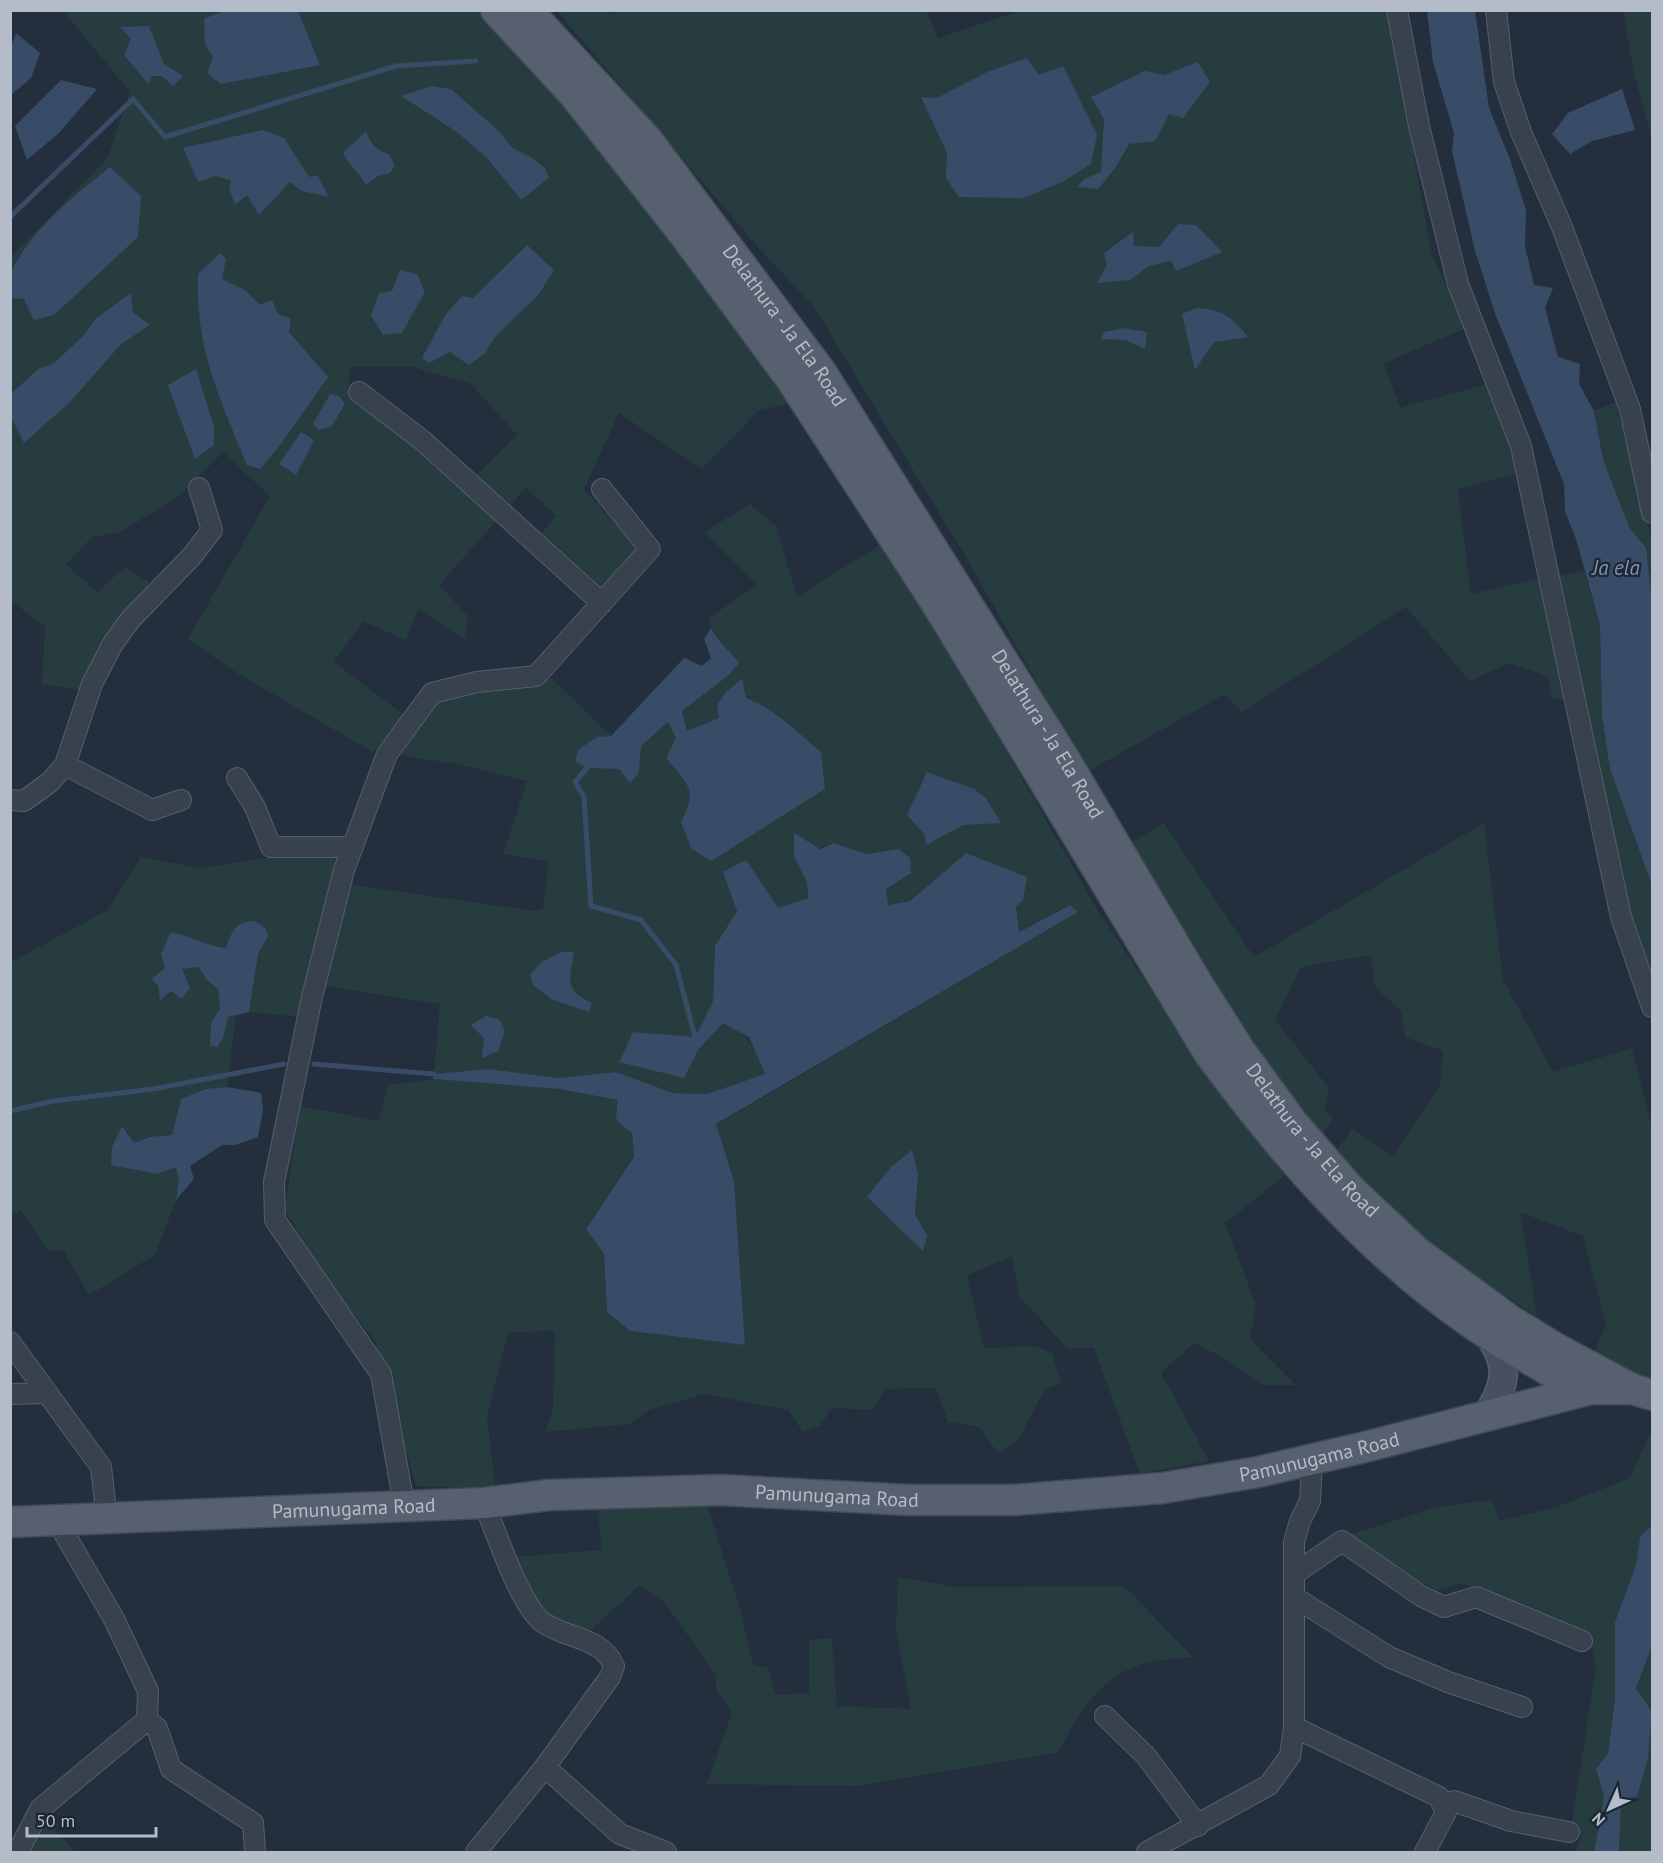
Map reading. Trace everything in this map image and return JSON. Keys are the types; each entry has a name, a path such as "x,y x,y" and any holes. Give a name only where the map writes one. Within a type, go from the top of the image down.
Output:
{"main road":[{"name":"Delathura - Ja Ela Road","path":"496,10 573,93 684,234 791,379 937,604 1203,1042 1252,1111 1349,1220 1437,1298 1487,1333 1583,1390"},
{"name":"Delathura - Ja Ela Road","path":"527,10 648,141 821,372 1062,755 1197,983 1241,1052 1292,1122 1351,1190 1416,1252 1511,1321 1563,1353 1642,1392"},
{"path":"1487,1333 1499,1349 1504,1370 1498,1398 1488,1414"},
{"name":"Pamunugama Road","path":"10,1522 484,1503 549,1495 720,1490 909,1500 1014,1500 1163,1488 1312,1459 1583,1390 1642,1392"}],"street":[{"path":"1397,10 1419,126 1458,284 1521,446 1621,917 1653,1007"},
{"path":"1496,10 1504,81 1521,132 1562,227 1630,409 1653,513"},
{"path":"359,393 423,441 602,603"},
{"path":"10,800 24,801 50,782 65,765 92,684 112,645 130,620 192,556 212,530 199,488"},
{"path":"404,1505 381,1374 279,1226 273,1206 274,1182 312,997 344,870 387,754 432,693 477,682 536,676 650,549 602,489"},
{"path":"65,765 152,810 181,800"},
{"path":"237,778 255,807 271,847 353,847"},
{"path":"10,1342 101,1467 107,1519"},
{"path":"10,1394 47,1393"},
{"path":"1147,1852 1269,1785 1290,1756 1294,1727 1294,1542 1300,1521 1310,1501 1312,1459"},
{"path":"476,1852 545,1767 610,1677 614,1666 609,1654 540,1620 522,1593 484,1503"},
{"path":"18,1852 40,1809 147,1720 148,1691 114,1619 57,1521"},
{"path":"1294,1574 1342,1541 1421,1596 1444,1607 1476,1597 1582,1641"},
{"path":"1294,1597 1389,1658 1522,1707"},
{"path":"1105,1716 1146,1756 1198,1826"},
{"path":"147,1720 157,1728 171,1769 253,1823 255,1852"},
{"path":"1294,1727 1430,1791 1444,1804 1444,1818 1425,1852"},
{"path":"545,1767 620,1834 666,1852"},
{"path":"1444,1804 1454,1802 1511,1821 1569,1832"}],"green space":[{"path":"621,10 926,11 938,38 1020,11 1389,11 1431,253 1466,328 1384,363 1400,408 1487,384 1520,472 1458,489 1471,594 1539,579 1564,700 1551,698 1549,677 1509,663 1470,681 1406,607 1242,712 1225,694 1087,772 967,559 814,307 757,246 557,11 608,11 611,14"},
{"path":"63,11 483,11 579,112 798,402 759,410 702,469 619,413 584,489 639,550 604,589 542,533 556,515 526,488 439,585 468,616 465,639 418,609 406,640 363,621 334,662 404,715 373,752 237,673 188,639 270,496 223,452 180,495 121,532 92,537 66,564 97,592 125,567 149,582 122,644 80,690 42,684 45,626 11,601 11,257 108,157 130,92","holes":["351,367 413,367 471,384 517,435 461,491 348,388"]},
{"path":"1623,11 1652,11 1652,137 1634,74"},
{"path":"1616,402 1652,541 1652,601 1646,548 1629,527 1603,459 1594,411"},
{"path":"750,504 776,526 797,597 886,541 1098,911 1234,1114 1288,1173 1225,1223 1256,1305 1250,1339 1296,1385 1264,1385 1224,1358 1194,1343 1161,1373 1209,1461 1140,1474 1094,1348 1067,1348 1019,1296 1012,1256 967,1275 984,1348 1035,1346 1052,1353 1061,1383 1045,1389 1018,1440 998,1453 979,1427 948,1422 936,1388 885,1389 872,1410 832,1408 820,1426 803,1432 788,1410 704,1394 649,1410 629,1424 545,1432 553,1410 555,1331 508,1332 487,1415 495,1488 416,1486 375,1341 324,1276 285,1209 300,1106 379,1121 388,1085 433,1079 560,1089 618,1099 632,1133 634,1157 586,1228 604,1254 607,1312 630,1331 745,1345 734,1181 716,1125 1078,912 1069,905 1018,932 1016,907 994,866 966,853 910,901 887,905 886,889 899,849 866,854 834,843 794,857 807,882 808,898 778,908 737,911 715,946 713,1001 695,1037 633,1032 619,1061 684,1078 698,1050 723,1023 746,1036 765,1074 707,1094 673,1093 616,1072 558,1078 488,1069 434,1074 440,1004 324,986 347,884 535,911 543,909 549,861 503,854 527,781 457,764 398,755 439,699 500,690 551,678 611,736 597,737 587,768 619,769 639,773 641,746 668,722 676,738 666,758 685,781 690,794 681,822 757,702 746,698 719,718 687,731 682,711 729,675 739,663 717,638 709,618 757,585 704,532"},
{"path":"1584,572 1600,625 1602,716 1610,769 1652,885 1652,979 1629,913 1558,576"},
{"path":"1164,823 1254,957 1484,823 1503,980 1553,1072 1632,1048 1652,1128 1652,1382 1593,1355 1606,1325 1583,1236 1520,1212 1537,1317 1434,1247 1334,1155 1352,1128 1393,1157 1440,1086 1443,1051 1405,1037 1401,1011 1375,987 1371,955 1301,967 1275,1020 1329,1088 1324,1111 1334,1117 1320,1137 1227,1006 1130,843"},
{"path":"336,856 301,1017 249,1012 236,1016 227,1087 261,1093 263,1110 258,1137 235,1145 222,1145 190,1166 194,1179 176,1200 155,1255 89,1295 63,1250 48,1251 21,1210 11,1216 11,962 108,910 141,857 199,868 272,857"},
{"path":"1652,1429 1652,1525 1640,1537 1636,1565 1615,1622 1615,1698 1608,1753 1596,1769 1604,1796 1594,1852 1575,1852 1581,1838 1572,1821 1596,1668 1590,1638 1517,1603 1462,1583 1436,1590 1344,1537 1437,1507 1492,1500 1499,1521 1557,1507 1630,1478"},
{"path":"705,1499 739,1605 753,1664 768,1668 775,1695 809,1693 809,1640 832,1638 837,1706 911,1709 896,1629 898,1577 955,1587 1124,1586 1193,1657 1148,1662 1113,1679 1091,1700 1057,1753 855,1786 707,1784 732,1712 716,1690 716,1675 665,1603 640,1585 590,1631 543,1612 515,1557 602,1550 597,1502"},
{"path":"1652,1646 1652,1710 1636,1688"},
{"path":"1652,1714 1652,1842 1650,1852 1619,1852 1621,1801 1648,1759"},
{"path":"44,1817 75,1852 26,1852"}],"water":[{"path":"223,11 298,11 320,65 221,84 207,73 213,57 205,45 204,19"},
{"name":"Ja ela","path":"1427,11 1475,11 1489,108 1510,159 1526,210 1525,246 1534,285 1553,288 1545,308 1558,357 1580,364 1579,384 1594,411 1603,459 1629,527 1646,548 1652,601 1652,885 1610,769 1602,716 1600,625 1576,539 1565,511 1564,484 1496,316 1475,251 1452,151 1454,133 1433,62"},
{"path":"149,26 164,64 183,76 173,86 162,76 152,76 148,84 124,55 131,39 120,27"},
{"path":"16,33 40,53 31,78 11,95 11,48"},
{"path":"1027,58 1039,75 1063,66 1097,135 1091,164 1064,181 1024,198 959,197 946,178 947,153 921,97 937,98 987,72"},
{"path":"1198,62 1210,82 1183,118 1169,114 1155,141 1129,144 1116,167 1098,189 1077,187 1084,179 1101,172 1104,119 1091,97 1145,71 1164,75"},
{"path":"61,80 97,89 59,133 27,160 15,126"},
{"path":"432,86 451,89 500,132 512,148 529,156 545,168 549,178 521,200 488,159 457,132 401,96"},
{"path":"1622,89 1635,130 1592,141 1570,154 1552,134 1568,113"},
{"path":"263,130 284,138 309,177 317,175 329,197 302,191 290,182 259,215 247,195 235,205 229,188 231,180 215,176 198,182 183,148"},
{"path":"366,131 374,146 389,154 395,166 390,173 378,176 366,185 343,153"},
{"path":"110,167 141,196 138,237 54,315 34,320 24,299 11,298 12,270 31,241 55,214"},
{"path":"1178,224 1196,225 1222,252 1176,271 1171,261 1149,266 1130,280 1097,283 1107,265 1104,253 1133,232 1134,246 1159,247"},
{"path":"527,245 554,270 539,294 494,338 484,354 469,365 450,352 429,363 422,358 446,314 462,296 473,298"},
{"path":"220,253 226,259 222,279 245,290 260,305 272,300 278,314 291,319 289,332 328,377 278,448 260,469 247,465 219,395 205,350 198,301 198,274"},
{"path":"400,270 417,274 425,292 402,333 383,335 371,315 379,293 392,291"},
{"path":"131,293 133,312 150,325 121,344 71,401 24,443 11,417 11,394 37,370 54,363 85,334 95,319"},
{"path":"1196,308 1213,310 1226,315 1248,337 1214,342 1195,370 1182,314"},
{"path":"1124,328 1147,332 1145,349 1126,340 1101,339 1104,332"},
{"path":"196,369 214,427 214,445 195,459 168,385"},
{"path":"330,394 339,396 345,404 331,427 319,430 313,424"},
{"path":"301,432 314,440 296,475 279,464"},
{"path":"711,628 739,663 729,675 682,711 687,731 719,718 717,705 727,691 742,679 746,698 776,714 821,752 825,789 711,861 691,848 681,822 690,794 685,781 666,758 676,738 668,722 641,746 639,773 630,783 619,769 587,768 575,762 578,750 597,737 611,736 684,658 702,666 711,658 704,639"},
{"path":"927,772 974,789 986,798 1001,823 963,825 926,845 925,835 907,815"},
{"path":"794,833 820,849 834,843 866,854 899,849 910,858 911,873 886,889 888,905 910,901 966,853 1027,877 1023,900 1016,907 1019,932 1070,905 1078,912 716,1124 734,1181 745,1345 630,1331 607,1312 604,1254 586,1229 634,1157 632,1133 616,1120 618,1100 560,1089 433,1079 434,1074 488,1069 558,1078 616,1072 673,1093 707,1094 765,1074 749,1037 723,1023 698,1050 684,1078 619,1062 633,1032 695,1037 713,1001 715,946 737,911 723,872 746,860 778,908 808,898 807,882 794,857"},
{"path":"255,921 266,929 268,936 258,954 249,1012 228,1017 223,1038 217,1047 210,1046 211,1023 220,1009 218,989 207,980 199,967 182,969 190,988 182,999 171,991 160,1000 158,985 152,979 165,968 161,954 171,932 226,948 235,928 243,923"},
{"path":"561,952 574,952 571,983 576,993 592,1003 589,1012 551,999 533,985 530,974 543,961"},
{"path":"486,1016 499,1019 505,1031 498,1051 482,1058 484,1038 471,1025"},
{"path":"227,1087 261,1093 263,1110 258,1137 235,1145 222,1145 190,1166 194,1179 176,1200 179,1182 176,1167 157,1174 111,1165 112,1147 122,1126 134,1143 150,1137 172,1135 181,1099 206,1089"},
{"path":"912,1150 918,1174 915,1214 927,1236 923,1251 867,1197 890,1168"},
{"path":"1652,1525 1652,1646 1636,1688 1652,1711 1648,1759 1637,1796 1621,1802 1619,1852 1594,1852 1604,1796 1596,1769 1608,1753 1615,1698 1615,1622 1636,1565 1640,1537"}],"waterway":[{"path":"10,217 133,99 165,137 396,66 476,61"},
{"path":"587,768 575,782 584,797 591,906 641,920 676,965 695,1037"},
{"path":"10,1111 54,1101 153,1089 284,1064"},
{"path":"314,1064 434,1074"}]}
